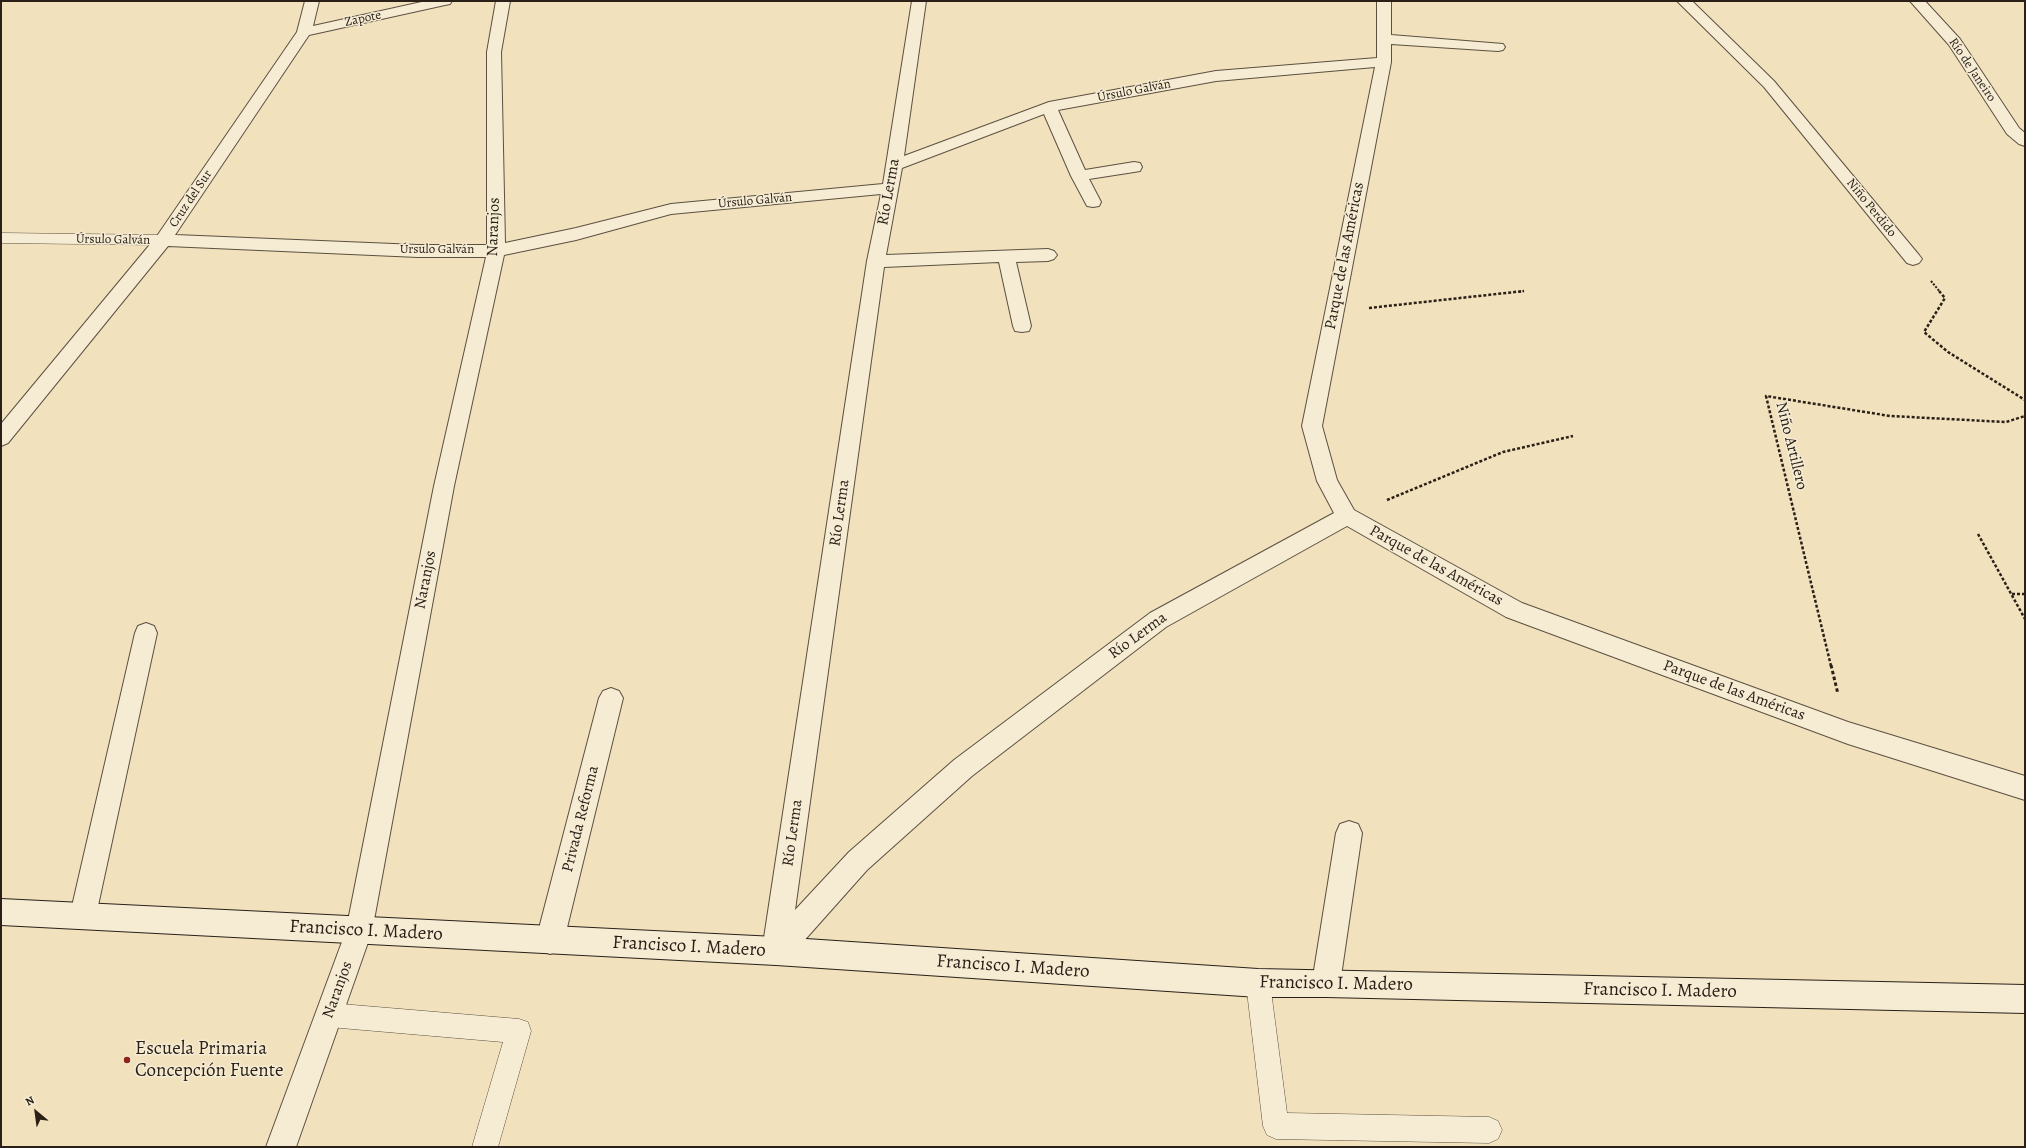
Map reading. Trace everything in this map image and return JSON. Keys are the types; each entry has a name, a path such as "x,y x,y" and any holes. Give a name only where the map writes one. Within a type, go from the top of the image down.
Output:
{"street":[{"name":"Cruz del Sur","path":"1,438 163,240 304,32 312,1"},
{"name":"Zapote","path":"304,32 445,1"},
{"name":"Naranjos","path":"281,1147 359,931 444,486 496,251 494,52 503,1"},
{"name":"Río Lerma","path":"776,951 876,261 891,188 919,1"},
{"name":"Parque de las Américas","path":"1384,1 1384,62 1333,312 1312,426 1328,481 1347,516 1514,610 1848,733 2025,788"},
{"name":"Niño Perdido","path":"1684,1 1770,84 1913,259"},
{"name":"Río de Janeiro","path":"1917,1 1955,42 2013,131 2025,141"},
{"path":"1383,39 1498,47"},
{"name":"Úrsulo Galván","path":"894,165 1049,107 1216,76 1384,62"},
{"path":"1049,107 1079,176 1093,202"},
{"path":"1079,176 1134,167"},
{"name":"Úrsulo Galván","path":"163,240 418,251 496,251 576,234 670,209 891,188"},
{"path":"876,261 1048,255"},
{"path":"1006,256 1022,326"},
{"name":"Río Lerma","path":"776,951 858,860 975,758 1158,620 1347,516"},
{"path":"83,915 146,633"},
{"name":"Privada Reforma","path":"550,940 611,698"},
{"path":"1326,983 1349,833"},
{"name":"Francisco I. Madero","path":"1,912 776,951 1258,983 1326,983 2025,999"}],"lane":[{"name":"Úrsulo Galván","path":"1,238 163,240"},
{"path":"1258,983 1276,1126 1489,1130"},
{"path":"329,1015 520,1031 485,1147"}],"path":[{"path":"1913,259 1945,298 1924,332 1948,352 2025,400"},
{"path":"1333,312 1524,291"},
{"name":"Niño Artillero","path":"1848,733 1766,396 1890,416 2006,422 2025,416"},
{"path":"1347,516 1503,452 1573,436"},
{"path":"1978,534 2025,619"},
{"path":"2012,594 2025,594"}],"place":[{"name":"Escuela Primaria Concepción Fuente","path":"127,1060"}]}
